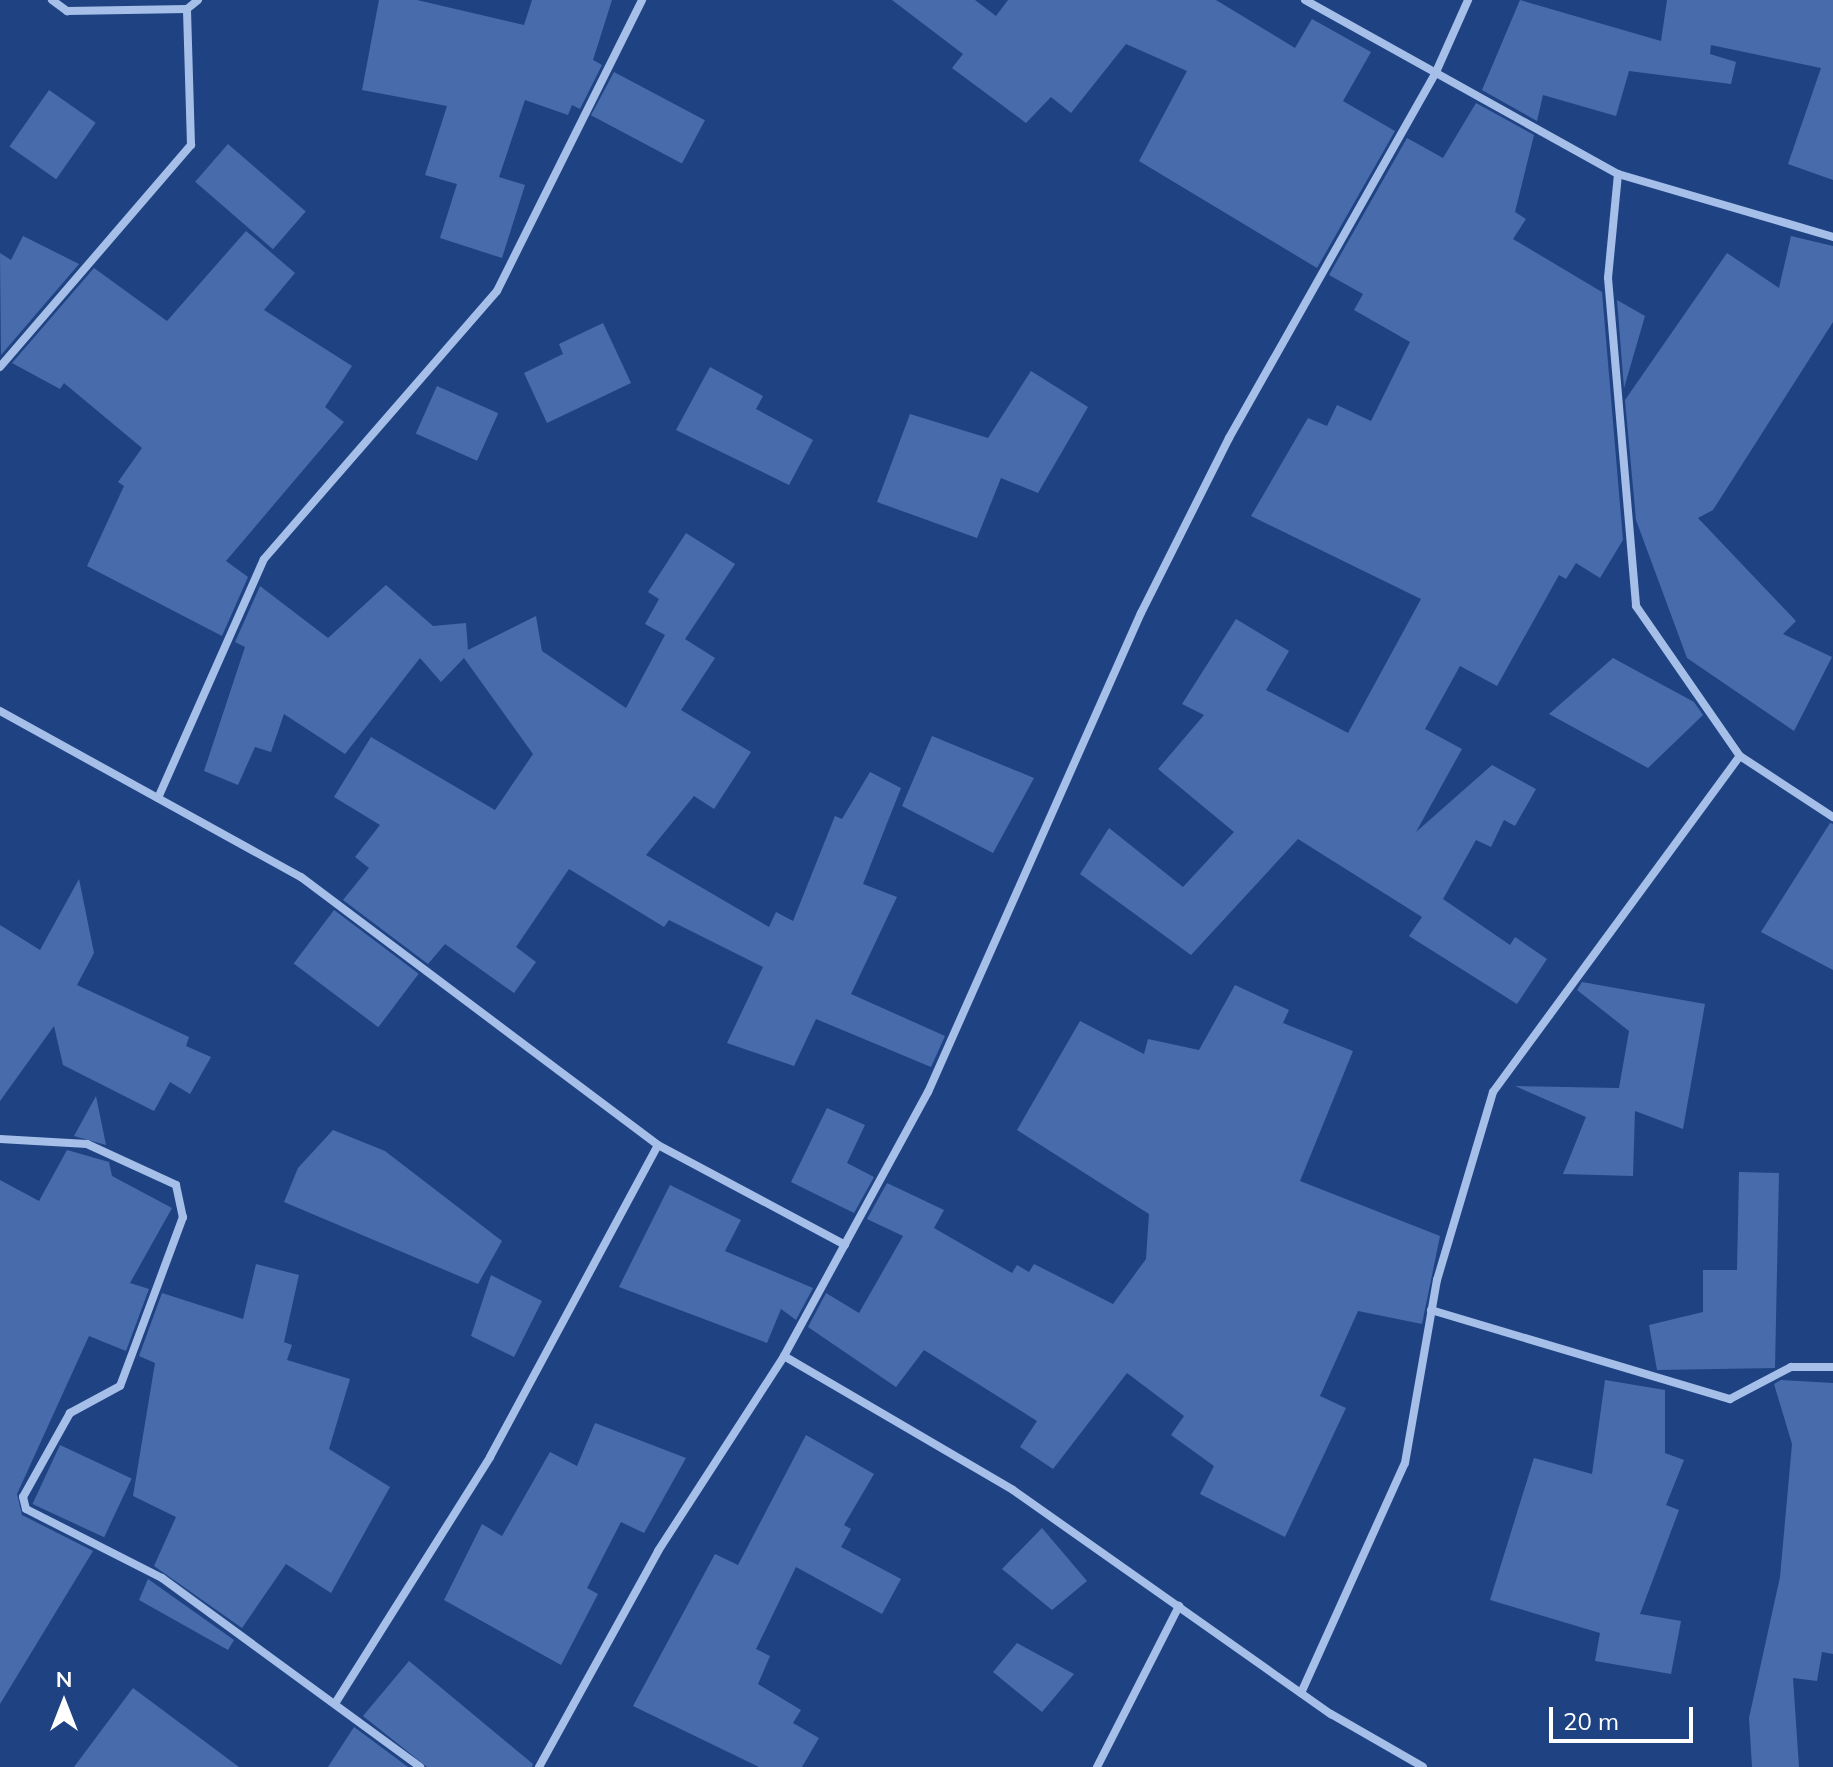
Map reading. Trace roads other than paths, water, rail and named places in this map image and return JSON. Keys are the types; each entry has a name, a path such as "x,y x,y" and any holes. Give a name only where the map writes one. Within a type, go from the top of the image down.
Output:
{"street":[{"path":"52,0 67,11 187,9 198,0"},
{"path":"158,798 264,559 497,291 642,0"},
{"path":"1305,0 1436,72 1472,99 1618,174 1833,237"},
{"path":"539,1767 658,1551 784,1356 928,1092 1141,613 1215,465 1436,72 1468,0"},
{"path":"0,367 191,145 187,9"},
{"path":"1618,174 1608,278 1636,606 1740,756 1833,817"},
{"path":"0,711 301,877 658,1145 845,1245"},
{"path":"1301,1693 1405,1463 1431,1310 1493,1092 1740,756"},
{"path":"0,1139 87,1144 176,1185 183,1217 120,1386 70,1413 23,1497 26,1509 162,1578 336,1702 420,1767"},
{"path":"336,1702 490,1457 658,1145"},
{"path":"1431,1310 1730,1399 1791,1367 1833,1367"},
{"path":"784,1356 1013,1490 1301,1693 1423,1767"},
{"path":"1097,1767 1179,1606"}]}
